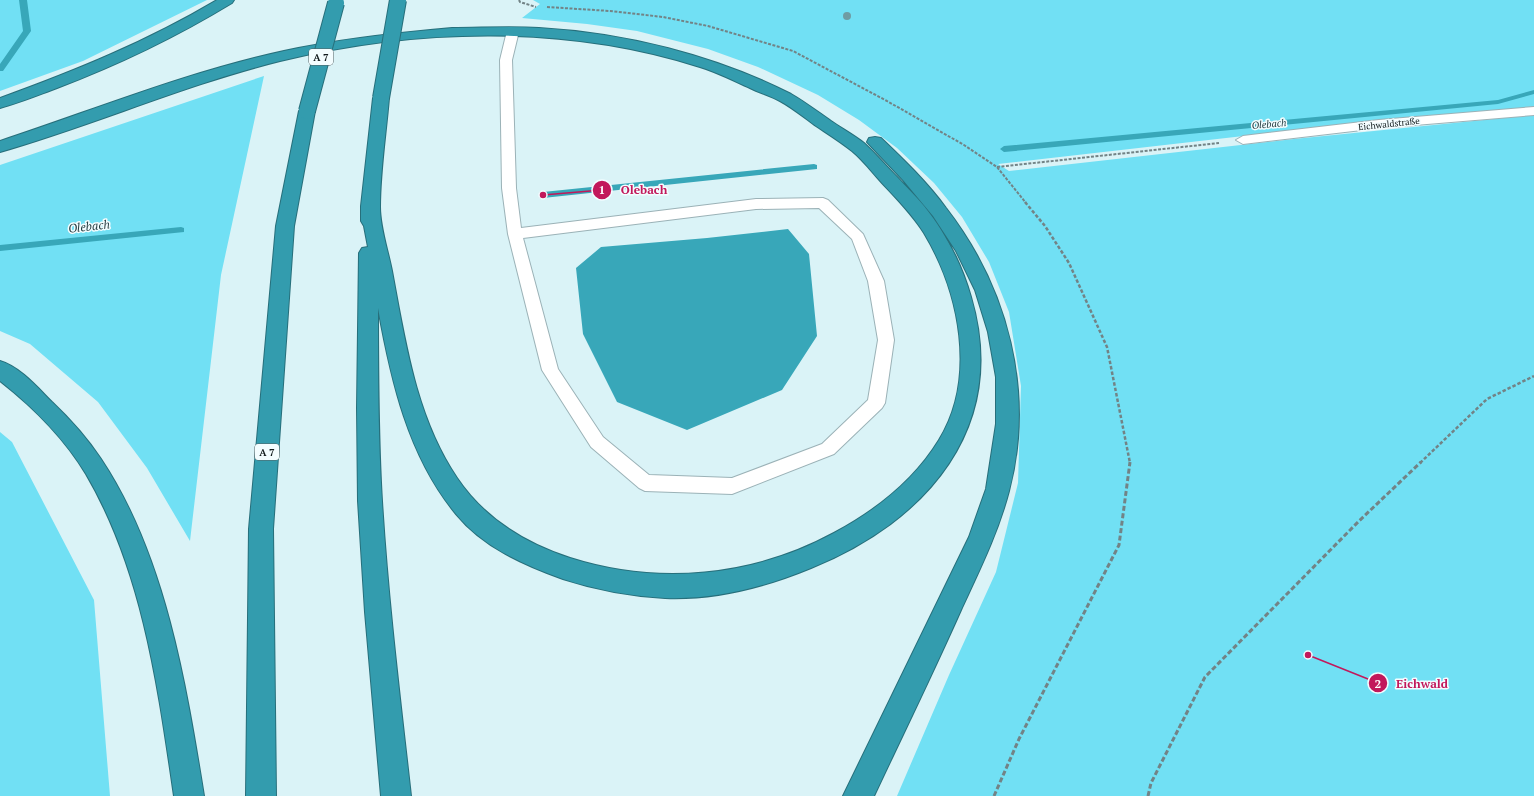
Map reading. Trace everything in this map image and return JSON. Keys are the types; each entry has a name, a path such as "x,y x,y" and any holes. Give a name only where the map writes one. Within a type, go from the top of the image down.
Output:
{"highway":[{"path":"0,103 80,74 123,55 169,33 227,0"},
{"path":"396,796 382,657 370,500 367,356 370,206 381,98 398,0"},
{"name":"A 7","path":"261,796 261,529 285,226 307,111 337,2"},
{"path":"0,137 156,84 282,48 322,40 400,28 454,24 514,23 579,27 622,33 663,41 723,58 786,85 816,101 872,140 898,162 922,188 944,216 964,246 981,280 996,316 1004,360 1008,411 1001,473 983,533 941,626 858,796"},
{"path":"0,147 161,92 284,56 399,36 474,31 513,31 567,35 615,41 675,54 714,66 757,84 804,108 831,126 882,168 905,193 926,220 943,250 956,282 967,318 971,358 969,391 959,425 941,458 913,492 879,520 833,548 785,569 737,581 677,587 628,584 576,573 528,554 491,533 464,506 440,472 421,434 405,390 370,206"},
{"path":"0,369 19,383 62,427 93,466 120,514 141,565 160,635 178,722 189,796"}],"lane":[{"path":"513,31 506,60 509,188 514,234 550,370 597,442 645,483 732,486 828,449 876,403 886,340 876,281 858,237 823,203 756,204 514,234"},
{"name":"Eichwaldstraße","path":"1243,140 1379,124 1534,111"}],"path":[{"path":"994,796 1018,739 1119,545 1130,461 1107,347 1068,263 1045,226 997,167 1243,140"},
{"path":"1148,796 1151,783 1204,677 1359,521 1487,399 1534,376"}],"shaded area":[{"path":"0,0 207,0 83,61 0,91"},
{"path":"533,0 1534,0 1534,108 1375,121 998,164 1009,171 1294,139 1534,115 1534,796 897,796 949,675 996,572 1018,483 1021,386 1009,312 989,262 962,217 934,183 897,148 859,120 818,95 758,67 708,49 637,31 587,24 522,18 540,4"},
{"path":"264,76 221,275 190,541 147,468 98,402 30,344 0,331 0,165"},
{"path":"788,229 809,254 817,336 782,390 687,430 617,402 583,334 576,268 601,247"},
{"path":"0,432 12,442 94,600 110,796 0,796"}],"waterway":[{"name":"Olebach","path":"0,69 27,31 23,0"},
{"name":"Olebach","path":"1004,149 1498,102 1534,92"},
{"name":"Olebach","path":"543,195 814,167"},
{"name":"Olebach","path":"0,248 181,230"}],"place":[{"name":"Olebach","path":"543,195"},
{"name":"Eichwald","path":"1308,655"}]}
